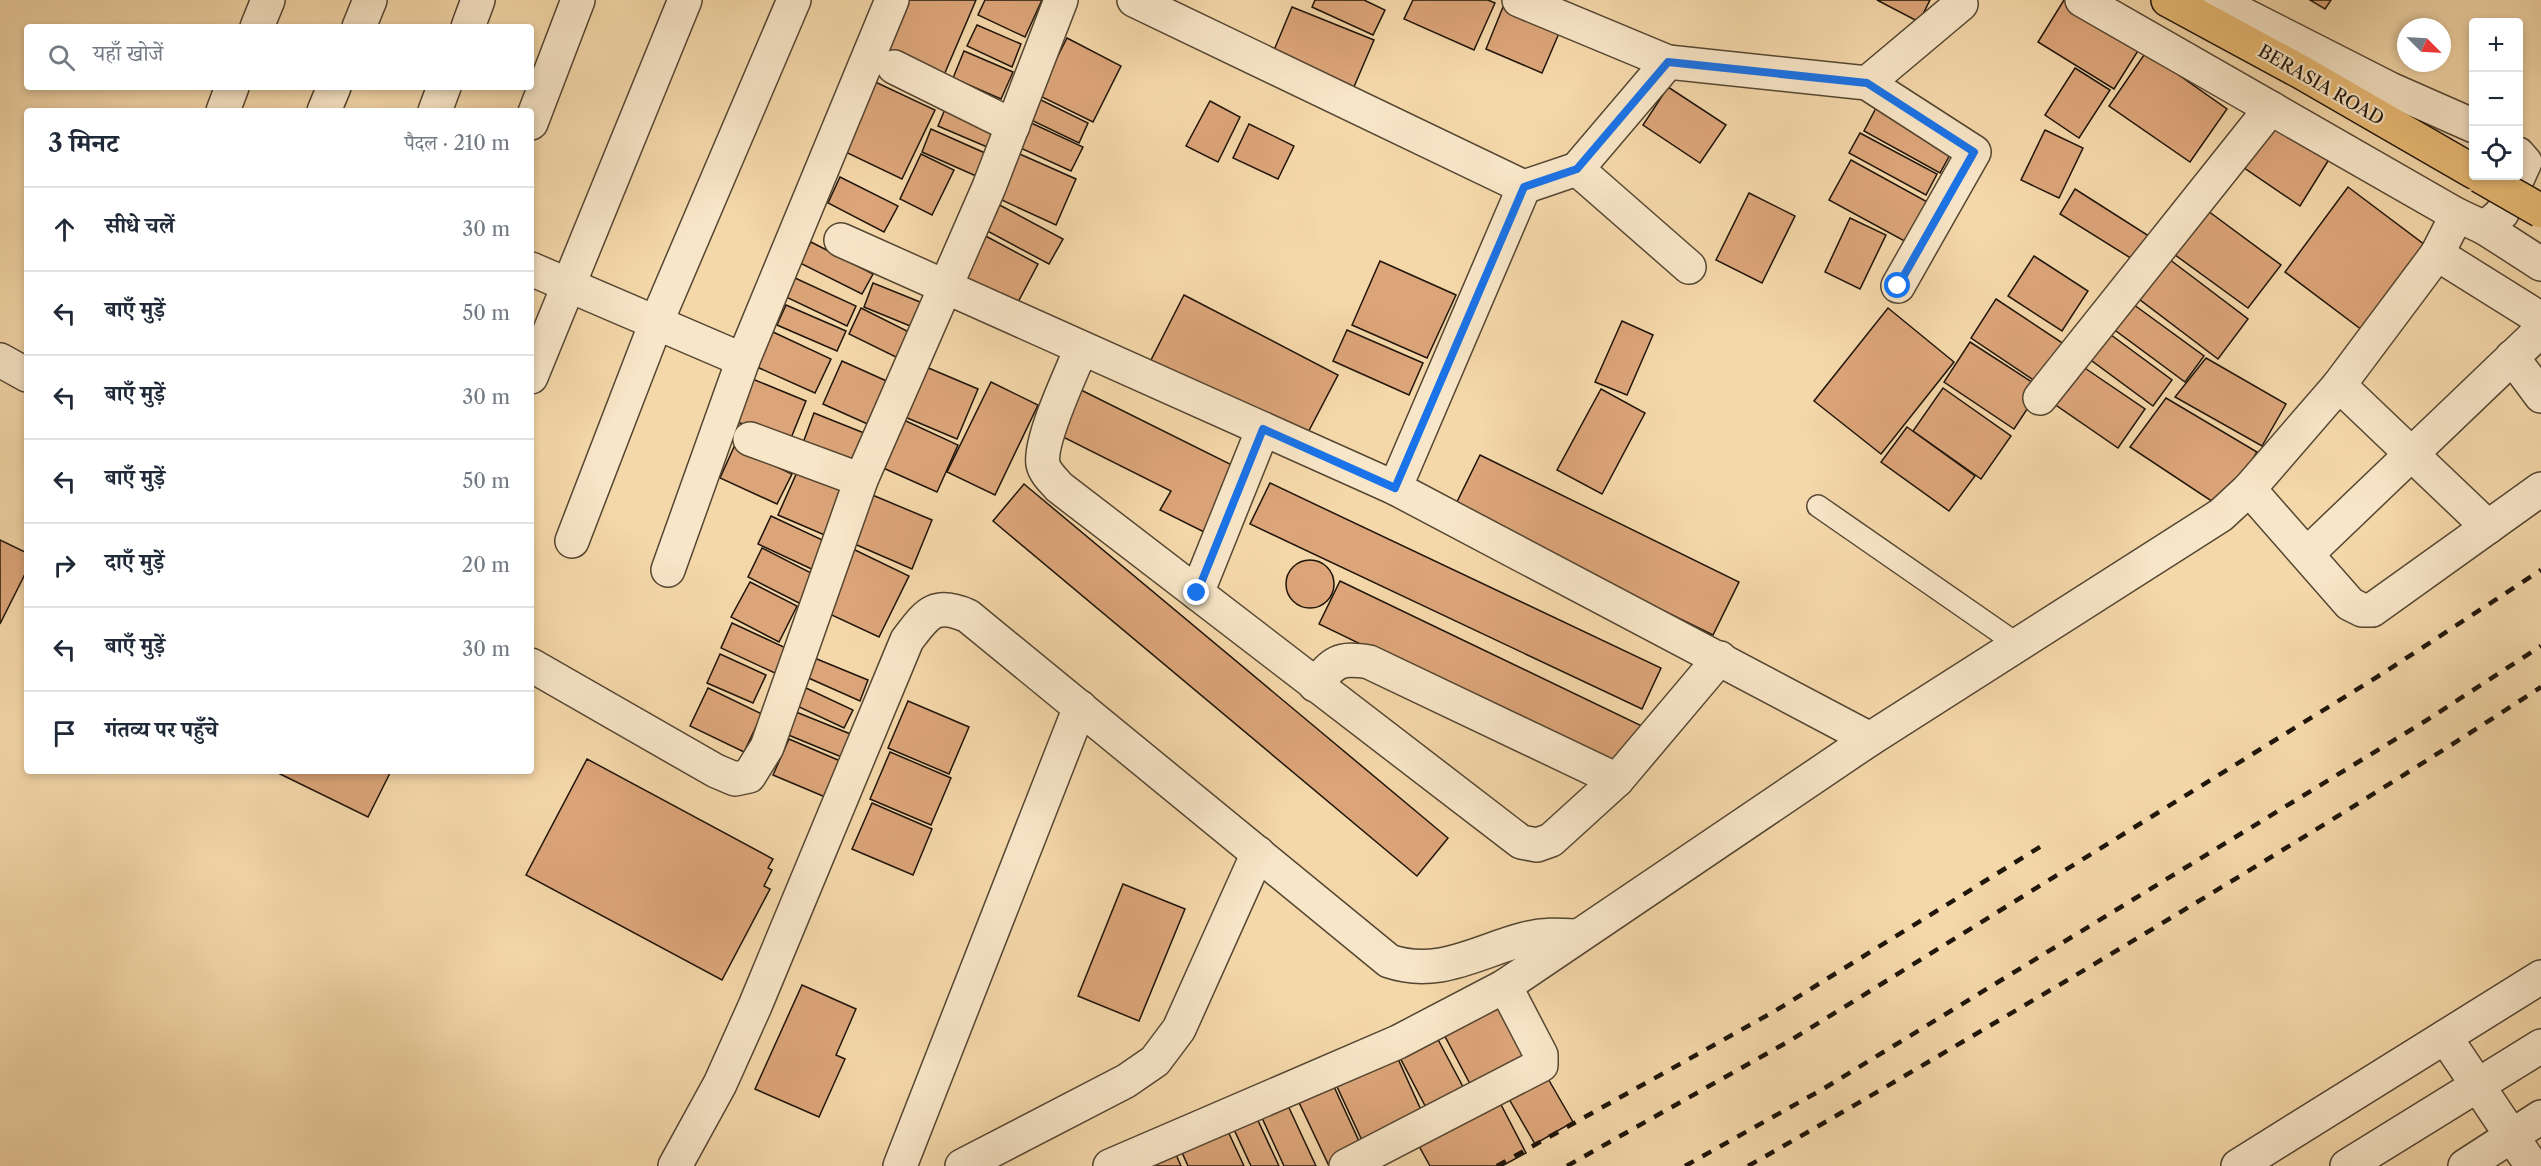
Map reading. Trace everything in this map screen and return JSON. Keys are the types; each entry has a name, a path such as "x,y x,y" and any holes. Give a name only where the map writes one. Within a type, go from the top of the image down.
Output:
{"main road":[{"name":"BERASIA ROAD","path":"2168,0 2301,72 2469,169"},
{"path":"2487,180 2541,211"}],"street":[{"path":"258,24 268,0"},
{"path":"360,24 370,0"},
{"path":"469,24 478,0"},
{"path":"534,115 578,0"},
{"path":"534,370 685,0"},
{"path":"572,540 656,323 794,0"},
{"path":"668,570 743,360 892,0"},
{"path":"534,667 716,771 735,779 749,776 767,747 861,480 1013,126 1061,0"},
{"path":"1134,0 1524,187 1577,169 1668,62"},
{"path":"1519,0 1668,62 1867,83 1974,152 1898,286"},
{"path":"2082,0 2471,221 2541,264"},
{"path":"2215,0 2248,7 2390,89 2469,124"},
{"path":"1867,83 1961,4"},
{"path":"894,67 1013,126"},
{"path":"224,108 231,90"},
{"path":"325,108 333,90"},
{"path":"436,108 443,90"},
{"path":"2040,398 2271,108"},
{"path":"1577,169 1689,267"},
{"path":"1110,1166 1398,1042 1505,986 1870,739 2192,536 2221,515 2249,489 2339,384 2437,254 2471,221 2502,213 2517,180"},
{"path":"1395,488 1524,187"},
{"path":"841,240 1395,488 1870,739"},
{"path":"2437,254 2541,319"},
{"path":"534,270 743,360"},
{"path":"2307,554 2541,330"},
{"path":"1081,349 1043,446 1043,465 1059,487 1315,686 1521,842 1537,845 1551,840 1617,780 1720,658"},
{"path":"2512,357 2541,396"},
{"path":"0,360 24,373"},
{"path":"2339,384 2488,527"},
{"path":"1197,593 1263,429"},
{"path":"750,440 861,480"},
{"path":"2249,489 2350,604 2362,610 2372,610 2541,489"},
{"path":"675,1166 720,1084 733,1055 907,640 926,615 939,609 953,610 968,616 1389,961 1408,967 1438,966 1525,939 1547,935 1577,936"},
{"path":"1315,686 1331,666 1349,658 1369,662 1617,780"},
{"path":"900,1166 1080,707"},
{"path":"962,1166 1126,1081 1155,1061 1179,1029 1258,853"},
{"path":"2238,1166 2541,977"},
{"path":"1346,1166 1541,1065 1541,1054 1505,986"},
{"path":"2445,1037 2532,1166"},
{"path":"2348,1166 2541,1046"},
{"path":"2465,1166 2541,1117"}],"lane":[{"path":"1818,506 2018,644"}],"building":[{"path":"904,0 976,0 944,75 883,50"},
{"path":"985,0 1042,0 1025,37 978,15"},
{"path":"1315,0 1364,0 1385,10 1373,35 1312,7"},
{"path":"1413,0 1488,0 1495,3 1474,50 1404,19"},
{"path":"1877,0 1930,0 1919,22"},
{"path":"2064,0 2141,46 2114,89 2038,42"},
{"path":"2310,0 2331,0 2325,9"},
{"path":"1292,7 1374,40 1353,89 1272,55"},
{"path":"1503,7 1560,31 1542,73 1486,49"},
{"path":"977,25 1021,44 1012,67 967,46"},
{"path":"1067,38 1121,66 1093,122 1038,95"},
{"path":"964,51 1013,72 1001,99 953,78"},
{"path":"2146,52 2227,109 2190,162 2109,106"},
{"path":"2075,68 2110,90 2079,138 2045,115"},
{"path":"869,79 935,110 902,179 837,148"},
{"path":"1668,87 1726,125 1700,163 1643,125"},
{"path":"1039,99 1088,123 1079,143 1029,119"},
{"path":"1210,101 1240,117 1218,162 1186,146"},
{"path":"948,102 997,122 987,147 938,126"},
{"path":"1876,108 1952,151 1940,173 1864,131"},
{"path":"1027,121 1083,147 1071,171 1016,146"},
{"path":"2269,122 2333,153 2300,206 2237,163"},
{"path":"1249,124 1294,146 1278,179 1233,158"},
{"path":"931,129 985,153 976,176 922,152"},
{"path":"2045,130 2083,148 2059,198 2021,180"},
{"path":"1860,133 1937,174 1926,195 1849,153"},
{"path":"1013,151 1076,179 1056,225 993,196"},
{"path":"921,154 954,170 932,215 900,199"},
{"path":"1851,160 1931,204 1910,244 1829,200"},
{"path":"840,177 898,206 884,232 828,203"},
{"path":"2348,187 2429,248 2366,333 2285,272"},
{"path":"2075,189 2152,238 2137,262 2060,214"},
{"path":"1749,193 1795,216 1762,283 1716,260"},
{"path":"994,202 1063,239 1049,264 980,227"},
{"path":"2204,208 2281,265 2248,308 2171,252"},
{"path":"1850,218 1886,235 1860,289 1825,272"},
{"path":"980,233 1038,264 1017,304 959,274"},
{"path":"811,242 873,274 862,294 800,263"},
{"path":"2034,256 2088,291 2062,331 2008,296"},
{"path":"2165,256 2248,319 2218,359 2135,296"},
{"path":"1380,261 1456,295 1427,358 1352,325"},
{"path":"795,278 856,306 847,326 786,297"},
{"path":"873,283 925,304 915,328 864,307"},
{"path":"1184,295 1338,375 1303,442 1150,362"},
{"path":"1996,299 2070,348 2044,387 1971,338"},
{"path":"2126,299 2204,356 2185,382 2108,325"},
{"path":"786,305 846,331 837,351 777,325"},
{"path":"861,308 917,336 904,361 849,334"},
{"path":"1888,308 1954,362 1881,454 1814,401"},
{"path":"1622,321 1653,335 1627,395 1595,382"},
{"path":"2103,329 2172,380 2153,406 2084,355"},
{"path":"1347,330 1423,363 1409,395 1333,361"},
{"path":"773,332 831,359 815,393 757,367"},
{"path":"1970,342 2041,388 2014,429 1944,382"},
{"path":"2206,358 2286,404 2262,446 2175,397"},
{"path":"2073,360 2145,409 2118,448 2047,399"},
{"path":"842,361 891,383 872,426 823,404"},
{"path":"919,364 978,389 957,439 898,414"},
{"path":"750,378 806,401 789,443 733,420"},
{"path":"991,382 1038,405 995,495 947,472"},
{"path":"1075,387 1236,467 1204,532 1160,510 1171,491 1053,432"},
{"path":"1943,388 2011,436 1981,479 1913,431"},
{"path":"1601,389 1645,413 1602,494 1557,470"},
{"path":"2166,398 2257,452 2222,508 2130,447"},
{"path":"814,413 864,433 850,469 800,451"},
{"path":"893,415 958,445 937,492 872,463"},
{"path":"1907,427 1975,476 1949,511 1881,462"},
{"path":"734,447 792,474 777,504 720,478"},
{"path":"1480,455 1739,582 1713,635 1454,508"},
{"path":"798,470 847,491 827,536 778,515"},
{"path":"1270,483 1661,668 1642,709 1250,524"},
{"path":"1024,484 1448,838 1417,876 993,521"},
{"path":"870,494 932,520 912,569 850,542"},
{"path":"771,516 831,544 818,572 758,544"},
{"path":"0,540 24,552 24,576 0,624"},
{"path":"762,548 817,576 803,605 748,577"},
{"path":"853,549 909,576 879,637 823,611"},
{"path":"1310,560 1327,567 1334,584 1327,601 1310,608 1293,601 1286,584 1293,567"},
{"path":"1340,581 1644,727 1622,771 1319,624"},
{"path":"750,582 797,606 779,642 731,617"},
{"path":"732,623 788,649 777,674 721,648"},
{"path":"720,654 766,675 753,703 707,683"},
{"path":"812,657 868,680 860,701 804,676"},
{"path":"708,688 762,714 744,752 690,726"},
{"path":"806,688 853,710 844,728 797,706"},
{"path":"908,701 969,727 949,774 888,748"},
{"path":"796,712 853,735 844,758 786,734"},
{"path":"789,739 845,763 830,799 773,775"},
{"path":"890,752 951,778 931,825 870,799"},
{"path":"587,759 773,859 768,868 772,870 764,886 770,889 722,980 526,875"},
{"path":"280,774 390,774 368,817"},
{"path":"872,803 932,829 913,875 852,849"},
{"path":"1123,884 1185,909 1139,1021 1078,996"},
{"path":"802,985 856,1009 836,1055 845,1059 819,1117 755,1089"},
{"path":"1500,996 1536,1065 1477,1097 1440,1027"},
{"path":"1434,1032 1470,1100 1432,1119 1397,1052"},
{"path":"1394,1050 1426,1121 1366,1149 1333,1078"},
{"path":"1543,1070 1573,1122 1535,1144 1505,1092"},
{"path":"1330,1078 1364,1152 1334,1166 1329,1166 1295,1094"},
{"path":"1495,1093 1526,1153 1502,1166 1430,1166 1414,1137"},
{"path":"1284,1097 1316,1166 1284,1166 1258,1109"},
{"path":"1254,1112 1279,1166 1251,1166 1231,1123"},
{"path":"1226,1127 1244,1166 1188,1166 1180,1148"},
{"path":"1174,1150 1181,1166 1145,1166"}],"railway":[{"path":"1567,1166 1791,1040 2385,672 2541,570"},
{"path":"1685,1166 1823,1089 2427,720 2541,646"},
{"path":"1748,1166 2186,909 2364,800 2541,687"},
{"path":"1497,1166 1775,1011 2048,842"}],"route":[{"path":"1197,593 1263,429 1395,488 1524,187 1577,169 1668,62 1867,83 1974,152 1898,286"}]}
